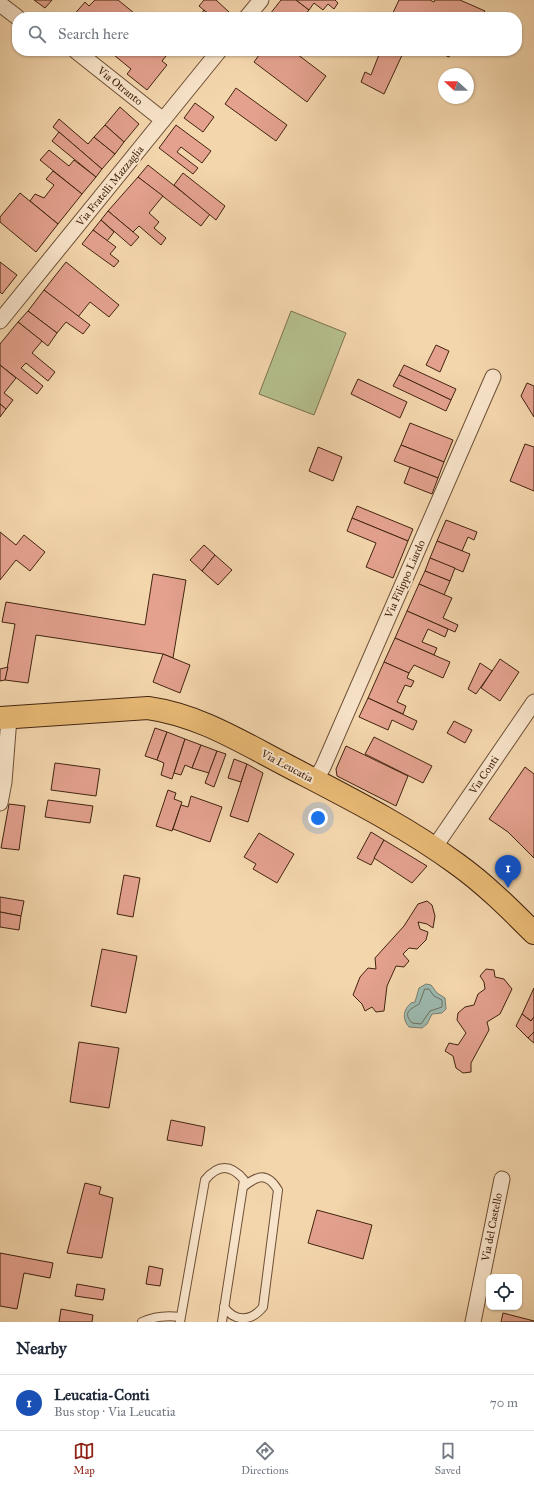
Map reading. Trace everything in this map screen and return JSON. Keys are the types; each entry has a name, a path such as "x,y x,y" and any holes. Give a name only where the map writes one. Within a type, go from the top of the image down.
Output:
{"main road":[{"name":"Via Leucatia","path":"4,718 148,708 168,711 211,725 315,780 434,848 470,874 534,933"}],"street":[{"path":"251,12 261,0"},
{"path":"0,4 12,13"},
{"name":"Via Otranto","path":"82,56 163,120"},
{"name":"Via Fratelli Mazzaglia","path":"0,321 215,56"},
{"name":"Via Filippo Liardo","path":"315,780 323,767 493,377"},
{"name":"Via Conti","path":"434,848 534,702"},
{"path":"0,803 4,782 4,718"},
{"name":"Via del Castello","path":"473,1322 502,1179"}],"lane":[{"path":"142,1322 150,1318 167,1315 180,1320 205,1180 211,1173 218,1169 228,1168 238,1173 244,1180 222,1322"},
{"path":"224,1307 229,1315 235,1320 243,1321 251,1320 257,1317 263,1307 278,1190 270,1180 258,1177 243,1187"}],"green space":[{"path":"291,311 346,333 314,415 259,394"}],"water":[{"path":"426,984 431,985 437,993 445,998 446,1009 442,1013 432,1014 427,1024 422,1028 409,1027 404,1018 406,1009 411,1003 415,1002 419,988"}],"building":[{"path":"34,0 52,0 45,8"},
{"path":"95,0 118,0 133,12 76,12 85,2 89,6"},
{"path":"204,0 216,0 229,12 206,12 199,6"},
{"path":"281,0 296,0 309,10 307,12 272,12"},
{"path":"296,0 335,0 338,3 334,9 328,4 323,10 314,3 309,10"},
{"path":"399,0 430,0 434,2 435,0 460,0 485,11 484,12 393,12"},
{"path":"115,56 166,56 162,61 167,65 147,90 127,74 131,69"},
{"path":"258,56 300,56 326,76 307,102 254,62"},
{"path":"378,56 402,56 384,94 361,82 365,72 371,75"},
{"path":"236,88 287,125 276,141 225,104"},
{"path":"195,103 214,117 203,132 184,118"},
{"path":"120,107 139,124 124,142 105,125"},
{"path":"59,119 88,144 94,137 115,154 102,169 53,127"},
{"path":"105,125 124,142 115,154 94,137"},
{"path":"176,125 211,151 202,163 181,147 177,152 198,168 193,174 159,148"},
{"path":"59,132 102,169 96,177 52,141"},
{"path":"49,150 69,166 74,160 96,177 82,194 40,160"},
{"path":"148,165 210,214 201,226 138,177"},
{"path":"53,171 82,194 58,224 30,201 35,194 44,198 54,185 46,179"},
{"path":"183,173 225,206 216,220 174,185"},
{"path":"138,177 163,196 149,213 159,222 154,228 166,238 161,245 139,226 133,232 108,211"},
{"path":"20,193 58,224 36,252 0,222 0,217"},
{"path":"108,211 139,237 131,246 101,220"},
{"path":"101,220 114,232 107,241 93,230"},
{"path":"93,230 116,247 110,254 119,261 114,267 82,244"},
{"path":"0,262 17,275 2,294 0,292"},
{"path":"66,262 119,305 109,317 90,302 78,317 44,290"},
{"path":"44,290 90,325 83,334 66,322 57,333 28,311"},
{"path":"28,311 57,333 48,346 18,322"},
{"path":"18,322 42,341 32,353 55,372 48,381 26,363 21,368 43,386 37,394 0,365 0,344"},
{"path":"436,345 449,351 440,372 426,365"},
{"path":"0,365 16,378 4,393 13,400 6,409 0,404"},
{"path":"404,365 456,389 451,400 399,375"},
{"path":"399,375 451,400 446,411 393,386"},
{"path":"358,379 407,402 400,418 351,394"},
{"path":"527,383 534,386 534,417 521,396"},
{"path":"0,404 6,409 0,417"},
{"path":"410,423 453,440 444,462 401,445"},
{"path":"525,444 534,447 534,491 510,481"},
{"path":"401,445 444,462 438,478 394,461"},
{"path":"318,447 342,457 333,481 309,471"},
{"path":"410,467 438,478 432,494 404,483"},
{"path":"357,506 413,529 408,541 352,518"},
{"path":"352,518 408,541 393,578 366,567 376,543 347,531"},
{"path":"446,520 477,532 474,540 468,537 462,551 437,541"},
{"path":"0,532 16,545 24,535 45,552 30,571 16,560 0,580"},
{"path":"437,541 470,554 463,572 430,558"},
{"path":"204,545 215,555 202,571 190,560"},
{"path":"215,555 232,570 218,585 202,571"},
{"path":"430,558 455,568 450,581 425,571"},
{"path":"425,571 450,581 444,595 419,584"},
{"path":"153,574 186,580 173,658 163,654 36,635 28,683 5,680 15,624 2,622 6,602 145,625"},
{"path":"419,584 452,598 443,618 458,625 455,632 407,611"},
{"path":"407,611 448,629 445,637 428,629 422,642 437,648 434,655 395,638"},
{"path":"395,638 450,662 443,678 414,665 409,673 384,662"},
{"path":"163,654 190,665 180,693 153,682"},
{"path":"500,659 519,672 500,701 481,688"},
{"path":"384,662 409,673 407,678 414,681 411,687 405,685 397,702 406,706 403,714 368,698"},
{"path":"480,663 492,671 476,694 468,689"},
{"path":"8,667 5,680 0,681 0,669"},
{"path":"368,698 417,721 413,730 392,720 388,730 359,717"},
{"path":"454,721 472,730 465,743 447,733"},
{"path":"155,728 167,732 157,760 145,756"},
{"path":"167,732 185,739 172,779 161,775 164,763 157,760"},
{"path":"374,737 432,766 423,783 365,754"},
{"path":"185,739 201,745 192,768 185,765 181,775 174,773"},
{"path":"201,745 217,751 209,773 192,768"},
{"path":"346,746 408,776 396,806 337,776 336,769"},
{"path":"217,751 226,754 214,787 205,783"},
{"path":"234,759 247,764 241,782 228,778"},
{"path":"55,763 100,769 96,796 51,790"},
{"path":"247,764 263,773 248,822 230,816"},
{"path":"525,767 534,774 534,858 508,832 489,819"},
{"path":"168,790 176,793 174,799 182,802 172,831 156,826"},
{"path":"191,796 222,807 210,842 173,829 181,805 188,807"},
{"path":"48,800 93,806 90,823 45,817"},
{"path":"9,804 25,806 19,850 1,848"},
{"path":"371,832 384,840 371,865 357,858"},
{"path":"259,833 294,854 277,883 253,869 256,864 244,857"},
{"path":"384,840 427,866 412,883 374,858"},
{"path":"124,875 140,878 133,917 117,914"},
{"path":"0,897 24,901 21,916 0,912"},
{"path":"427,901 432,905 435,916 433,928 427,924 418,922 420,929 428,932 426,940 417,949 409,948 403,954 409,961 404,967 396,966 387,986 384,1011 376,1012 372,1007 365,1011 362,1004 353,995 360,977 368,968 376,969 375,958 404,926 418,904"},
{"path":"0,912 21,916 19,930 0,927"},
{"path":"102,949 137,956 126,1013 91,1006"},
{"path":"486,969 494,970 495,977 504,979 512,989 500,1014 487,1022 489,1030 471,1063 471,1072 463,1073 456,1068 453,1056 445,1051 449,1043 458,1045 466,1033 457,1020 458,1013 465,1007 474,1005 478,994 485,989 484,982 480,976"},
{"path":"534,988 534,1017 531,1021 522,1014"},
{"path":"522,1014 531,1021 534,1017 534,1032 528,1038 516,1026"},
{"path":"534,1032 534,1043 528,1038"},
{"path":"79,1042 119,1048 109,1108 70,1102"},
{"path":"171,1120 205,1127 202,1146 167,1140"},
{"path":"85,1183 101,1187 99,1194 113,1198 102,1258 67,1253"},
{"path":"317,1210 372,1225 363,1259 308,1243"},
{"path":"0,1253 53,1263 50,1278 24,1273 17,1309 0,1306"},
{"path":"149,1266 163,1269 160,1286 146,1284"},
{"path":"77,1284 105,1289 103,1300 75,1296"},
{"path":"61,1309 93,1315 92,1322 59,1322"},
{"path":"503,1313 534,1321 534,1322 501,1322"}],"place":[{"name":"Leucatia-Conti","path":"508,888"}]}
